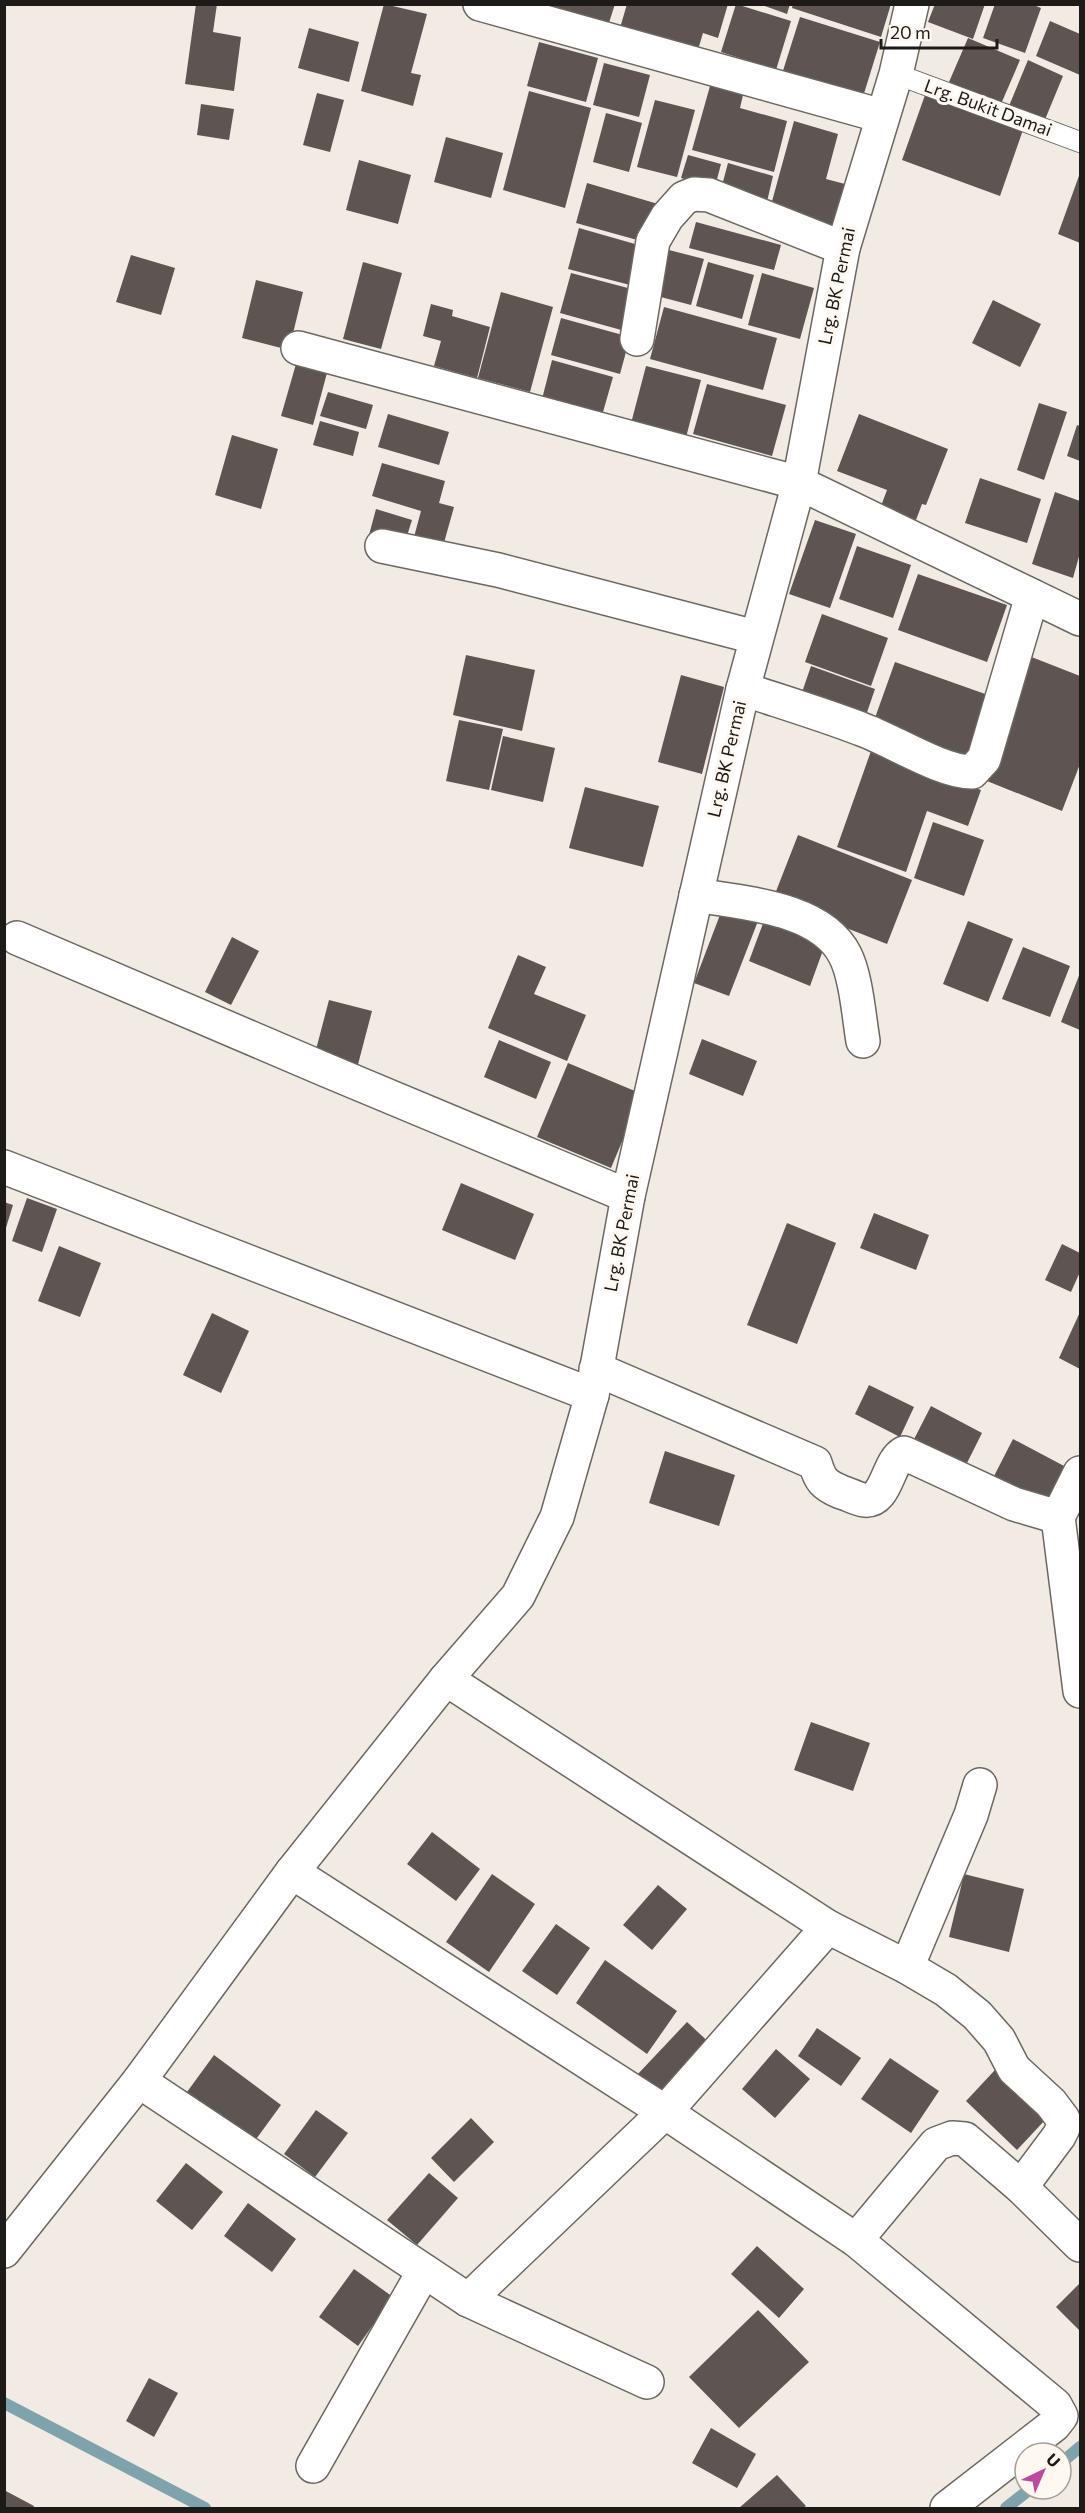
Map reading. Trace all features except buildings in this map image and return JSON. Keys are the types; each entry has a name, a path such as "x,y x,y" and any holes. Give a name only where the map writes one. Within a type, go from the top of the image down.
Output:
{"street":[{"path":"480,4 882,116"},
{"name":"Lrg. BK Permai","path":"4,2252 139,2081 292,1872 446,1679 518,1596 557,1517 594,1382 628,1196 743,689 798,483 843,248 896,74 912,4"},
{"path":"637,339 653,241 667,217 684,198 694,194 709,195 843,248"},
{"path":"298,348 798,483 1032,596 1078,610"},
{"path":"382,546 498,570 755,638"},
{"path":"743,689 862,729 948,767 963,772 972,772 984,759 1032,596"},
{"path":"696,895 782,910 813,924 834,939 846,956 863,1041"},
{"path":"17,938 628,1196"},
{"path":"4,1167 815,1463 819,1479 827,1486 865,1500 875,1498 881,1491 896,1458 904,1453 1014,1504 1058,1517"},
{"path":"1080,1473 1058,1517 1080,1691"},
{"path":"446,1679 828,1927 907,1967 946,1990 977,2015 999,2040 1014,2069 1052,2103 1063,2119 1063,2128 1059,2136 1021,2187"},
{"path":"907,1967 971,1815 980,1785"},
{"path":"292,1872 665,2112 856,2240 1059,2409 1060,2416 1054,2426 947,2508"},
{"path":"468,2300 665,2112 828,1927"},
{"path":"139,2081 468,2300 647,2382"},
{"path":"856,2240 936,2144 952,2138 964,2139 1021,2187 1080,2245"},
{"path":"313,2466 424,2271"}],"lane":[{"name":"Lrg. Bukit Damai","path":"896,74 1080,142"}],"waterway":[{"path":"4,2403 205,2508"},
{"path":"1073,2453 1080,2447"},
{"path":"1006,2508 1015,2501"}]}
